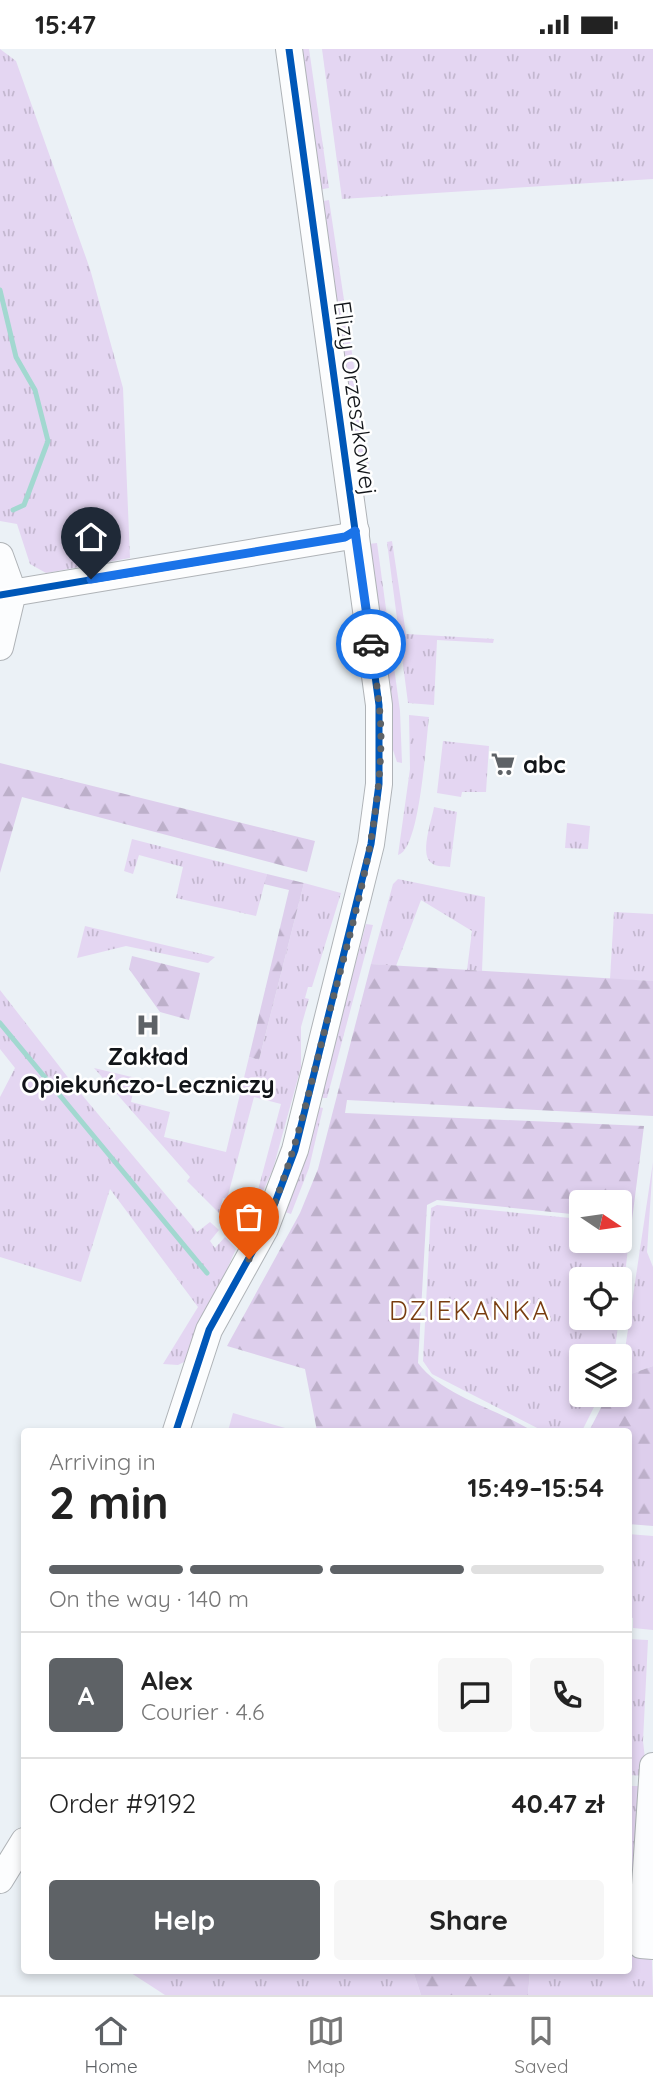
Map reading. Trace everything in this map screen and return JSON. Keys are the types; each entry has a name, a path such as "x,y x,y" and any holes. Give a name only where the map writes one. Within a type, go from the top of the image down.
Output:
{"street":[{"name":"Elizy Orzeszkowej","path":"177,1428 209,1330 265,1229 295,1150 369,852 379,784 381,736 289,49"},
{"path":"7,593 345,537 355,531"},
{"path":"0,556 7,593 0,647"},
{"path":"653,1766 641,1945 653,1946"},
{"path":"0,1880 21,1846"}],"green space":[{"path":"0,49 16,61 90,269 123,388 130,558 46,573 30,564 17,524 0,521"},
{"path":"298,49 309,49 329,188 318,190"},
{"path":"322,49 653,49 653,179 342,199"},
{"path":"329,200 373,493 360,497 318,202"},
{"path":"392,541 406,634 494,639 493,643 437,640 434,705 408,703 387,542"},
{"path":"377,543 400,711 402,763 397,762 391,744 368,544"},
{"path":"409,715 429,717 417,815 406,849 398,855 410,769"},
{"path":"443,741 489,746 486,792 462,792 461,797 437,793"},
{"path":"0,763 315,841 307,872 22,797 0,873"},
{"path":"434,807 457,812 450,867 435,865 427,854 427,838"},
{"path":"567,823 590,826 588,849 565,848"},
{"path":"132,839 267,874 256,916 176,898 183,867 139,855 133,874 124,871"},
{"path":"267,874 304,883 259,1060 249,1057 289,890 264,884"},
{"path":"398,879 485,897 482,971 467,970 472,931 421,900 396,966 371,964 393,884"},
{"path":"304,883 341,893 312,987 308,987 305,998 309,999 301,1027 301,1067 273,1169 250,1220 245,1221 240,1217 242,1202 254,1205 281,1104 254,1097 227,1199 223,1198 219,1213 187,1181 190,1177 94,1068 136,1078 131,1102 170,1112 164,1137 226,1152 249,1057 259,1060"},
{"path":"614,912 653,914 653,981 610,979"},
{"path":"366,924 373,925 327,1098 323,1098 320,1095"},
{"path":"85,926 215,957 208,963 126,946 77,958"},
{"path":"132,956 200,973 189,1020 160,1012 129,969"},
{"path":"371,964 653,981 653,1116 347,1100 345,1113 644,1126 632,1220 632,1190 569,1190 569,1214 437,1200 427,1205 418,1363 442,1385 527,1428 316,1428 305,1369 227,1346 300,1213 318,1169"},
{"path":"0,990 77,1089 197,1232 210,1222 219,1230 210,1241 215,1248 225,1237 236,1249 186,1361 178,1365 163,1364 198,1307 110,1189 81,1282 0,1257 0,1097 15,1068 0,1049"},
{"path":"319,1107 323,1108 309,1168 291,1214 285,1212"},
{"path":"653,1162 647,1252 653,1267 653,1366 632,1374 632,1344 626,1344 628,1330 632,1330 632,1303"},
{"path":"437,1205 569,1218 569,1253 627,1253 626,1267 569,1267 569,1330 617,1330 616,1344 569,1344 569,1407 594,1407 584,1428 537,1428 432,1374 423,1361 431,1208"},
{"path":"653,1366 653,1526 632,1524 632,1428 591,1428 601,1407 632,1407 632,1374"},
{"path":"233,1413 285,1428 229,1428"},
{"path":"632,1534 653,1536 653,1630 633,1628"},
{"path":"632,1639 648,1640 643,1741 647,1776 632,1775"},
{"path":"632,1786 646,1786 653,1995 528,1995 530,1974 632,1974"},
{"path":"133,1974 414,1974 421,1995 165,1995"},
{"path":"414,1974 530,1974 528,1995 421,1995"}],"waterway":[{"path":"0,290 16,357 35,390 48,441 24,505 13,510"},
{"path":"0,1023 207,1273"}],"cycle path":[{"path":"177,1428 209,1330 265,1229 295,1150 371,844 379,784 379,705 289,49"},
{"path":"0,595 345,537 356,531"}],"way so far":[{"path":"249,1259 265,1229 295,1150 371,844 379,784 381,736 371,644"}],"place":[{"name":"abc","path":"503,764"},
{"name":"Zakład Opiekuńczo-Leczniczy","path":"148,1025"}],"district":[{"name":"DZIEKANKA","path":"470,1310"}],"route":[{"path":"91,579 345,537 355,531 371,644"}]}
